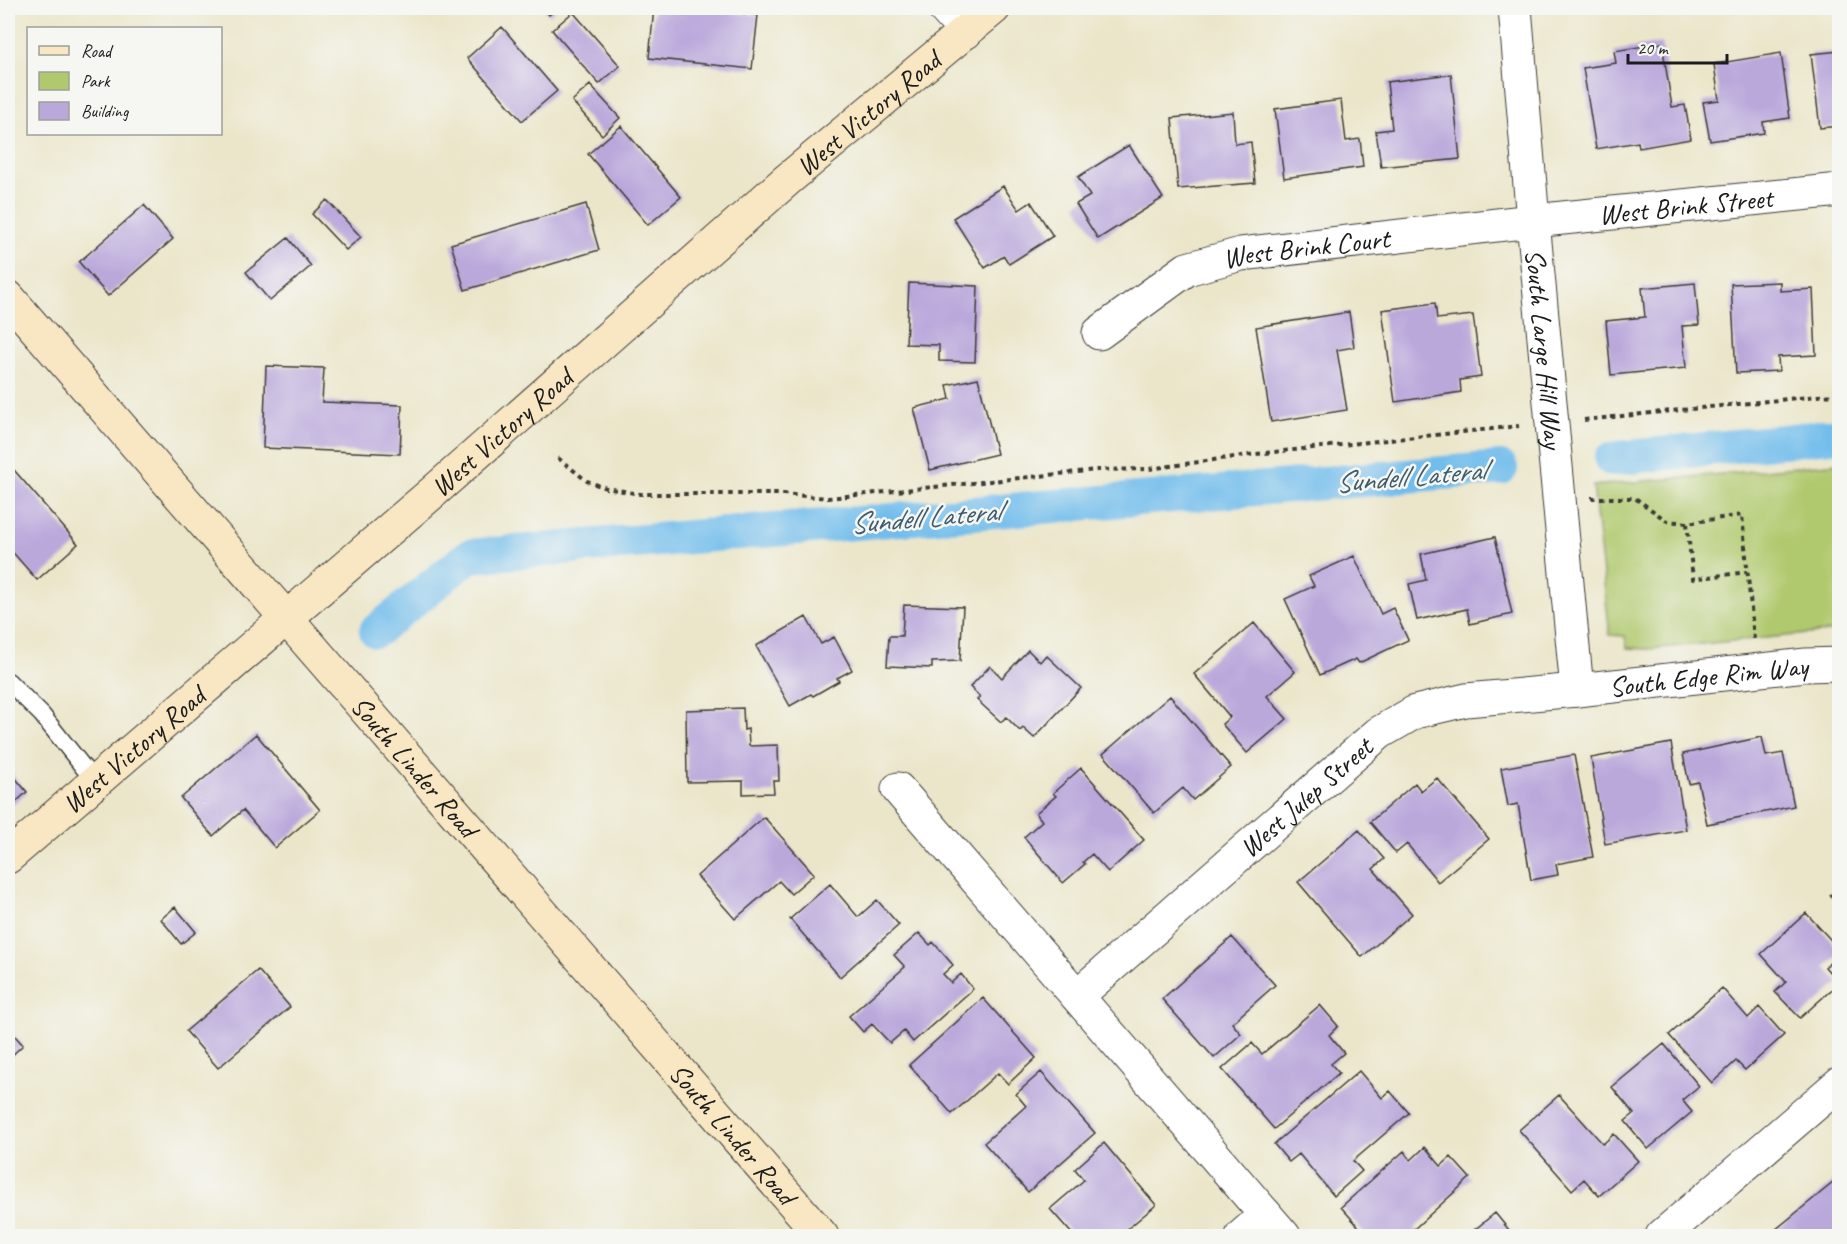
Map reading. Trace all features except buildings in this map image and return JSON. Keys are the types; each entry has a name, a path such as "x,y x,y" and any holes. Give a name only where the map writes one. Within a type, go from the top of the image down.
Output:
{"main road":[{"name":"West Victory Road","path":"8,857 488,444 787,180 994,8"},
{"name":"South Linder Road","path":"8,297 822,1236"}],"street":[{"path":"944,8 966,32"},
{"name":"South Large Hill Way","path":"1515,8 1577,690"},
{"name":"West Brink Street","path":"1533,221 1839,190"},
{"name":"West Brink Court","path":"1099,333 1188,269 1240,254 1533,221"},
{"name":"South Edge Rim Way","path":"1577,690 1806,665 1839,664"},
{"name":"West Julep Street","path":"1077,996 1379,733 1415,712 1466,700 1577,690"},
{"path":"898,789 1275,1226 1242,1236"},
{"path":"1662,1236 1839,1083"}],"lane":[{"path":"8,681 42,715 95,782"}],"path":[{"path":"558,458 587,481 606,488 640,494 783,495 828,498 1097,470 1149,469 1256,454 1839,395"},
{"path":"1589,498 1635,498 1667,521 1688,523 1742,515 1755,643"},
{"path":"1688,523 1693,579 1747,572"}],"green space":[{"path":"1839,463 1839,631 1648,649 1627,648 1625,636 1610,635 1593,486"}],"waterway":[{"name":"Sundell Lateral","path":"1611,459 1840,435"},
{"name":"Sundell Lateral","path":"376,631 469,556 1501,468"}]}
